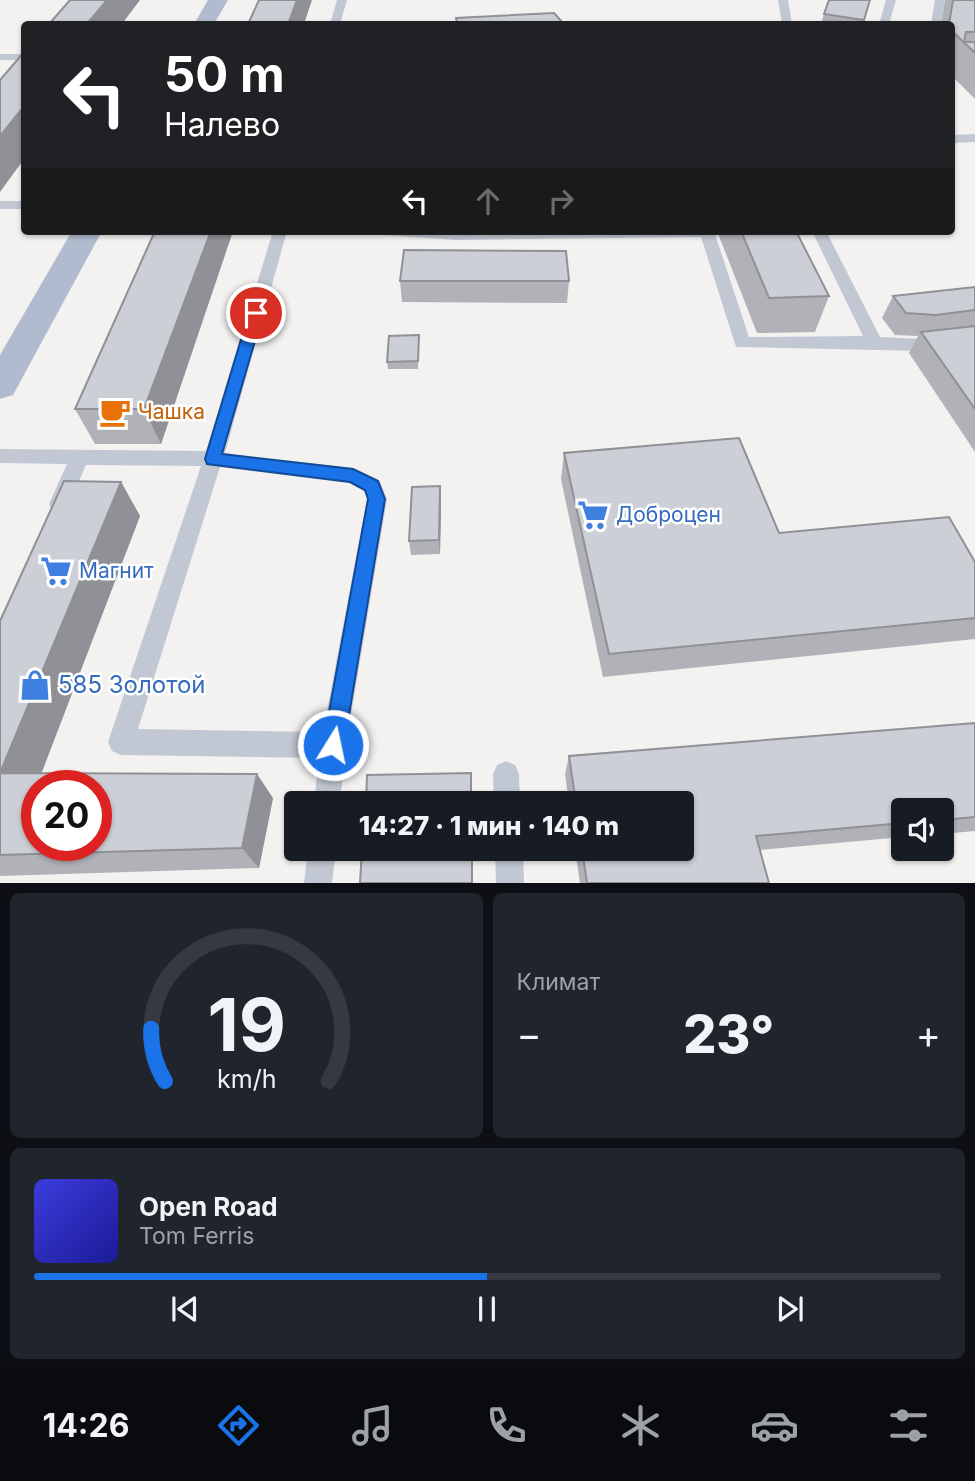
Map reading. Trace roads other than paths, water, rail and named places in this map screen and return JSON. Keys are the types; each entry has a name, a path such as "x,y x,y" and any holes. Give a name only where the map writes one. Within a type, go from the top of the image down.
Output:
{"main road":[{"path":"206,21 218,0"},
{"path":"0,386 85,235"}],"lane":[{"path":"336,21 342,0"},
{"path":"783,0 786,21"},
{"path":"885,21 891,0"},
{"path":"936,21 940,0"},
{"path":"0,57 21,57"},
{"path":"955,139 975,138"},
{"path":"0,205 21,205"},
{"path":"279,235 213,459 121,742 333,745"},
{"path":"442,235 506,235"},
{"path":"708,235 742,343 874,342 924,345 975,338"},
{"path":"821,235 874,342"},
{"path":"0,456 213,459 353,476 372,486 377,499 333,745 328,791"},
{"path":"53,519 80,457"},
{"path":"506,774 507,791"},
{"path":"318,883 321,861"},
{"path":"509,861 510,883"}],"place":[{"name":"Чашка","path":"115,412"},
{"name":"Доброцен","path":"593,515"},
{"name":"Магнит","path":"56,571"},
{"name":"585 Золотой","path":"35,685"}]}
